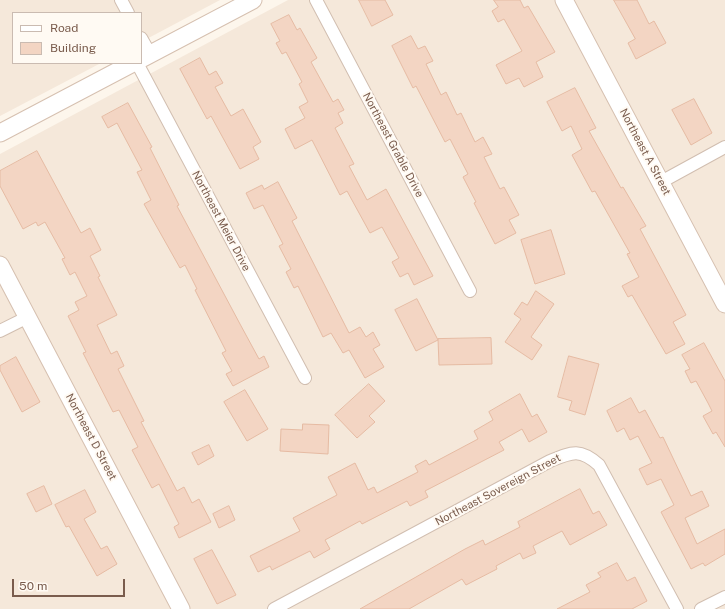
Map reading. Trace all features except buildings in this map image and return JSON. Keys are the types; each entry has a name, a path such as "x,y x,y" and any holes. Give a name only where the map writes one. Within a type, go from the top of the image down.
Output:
{"street":[{"path":"121,0 127,12"},
{"path":"143,59 253,0"},
{"name":"Northeast Grable Drive","path":"316,0 470,290"},
{"name":"Northeast A Street","path":"564,0 725,304"},
{"name":"Northeast Meier Drive","path":"142,48 143,59 305,378"},
{"path":"0,133 131,64"},
{"path":"661,182 725,147"},
{"name":"Northeast D Street","path":"0,265 181,609"},
{"path":"0,331 28,317"},
{"name":"Northeast Sovereign Street","path":"274,609 550,461 568,454 579,452 589,456 599,465 677,609"},
{"path":"701,609 725,597"}],"shaded area":[{"path":"0,0 220,0 142,41 142,12 12,12 12,64 99,64 0,116"},
{"path":"288,0 725,0 725,609 0,609 0,154"}]}
